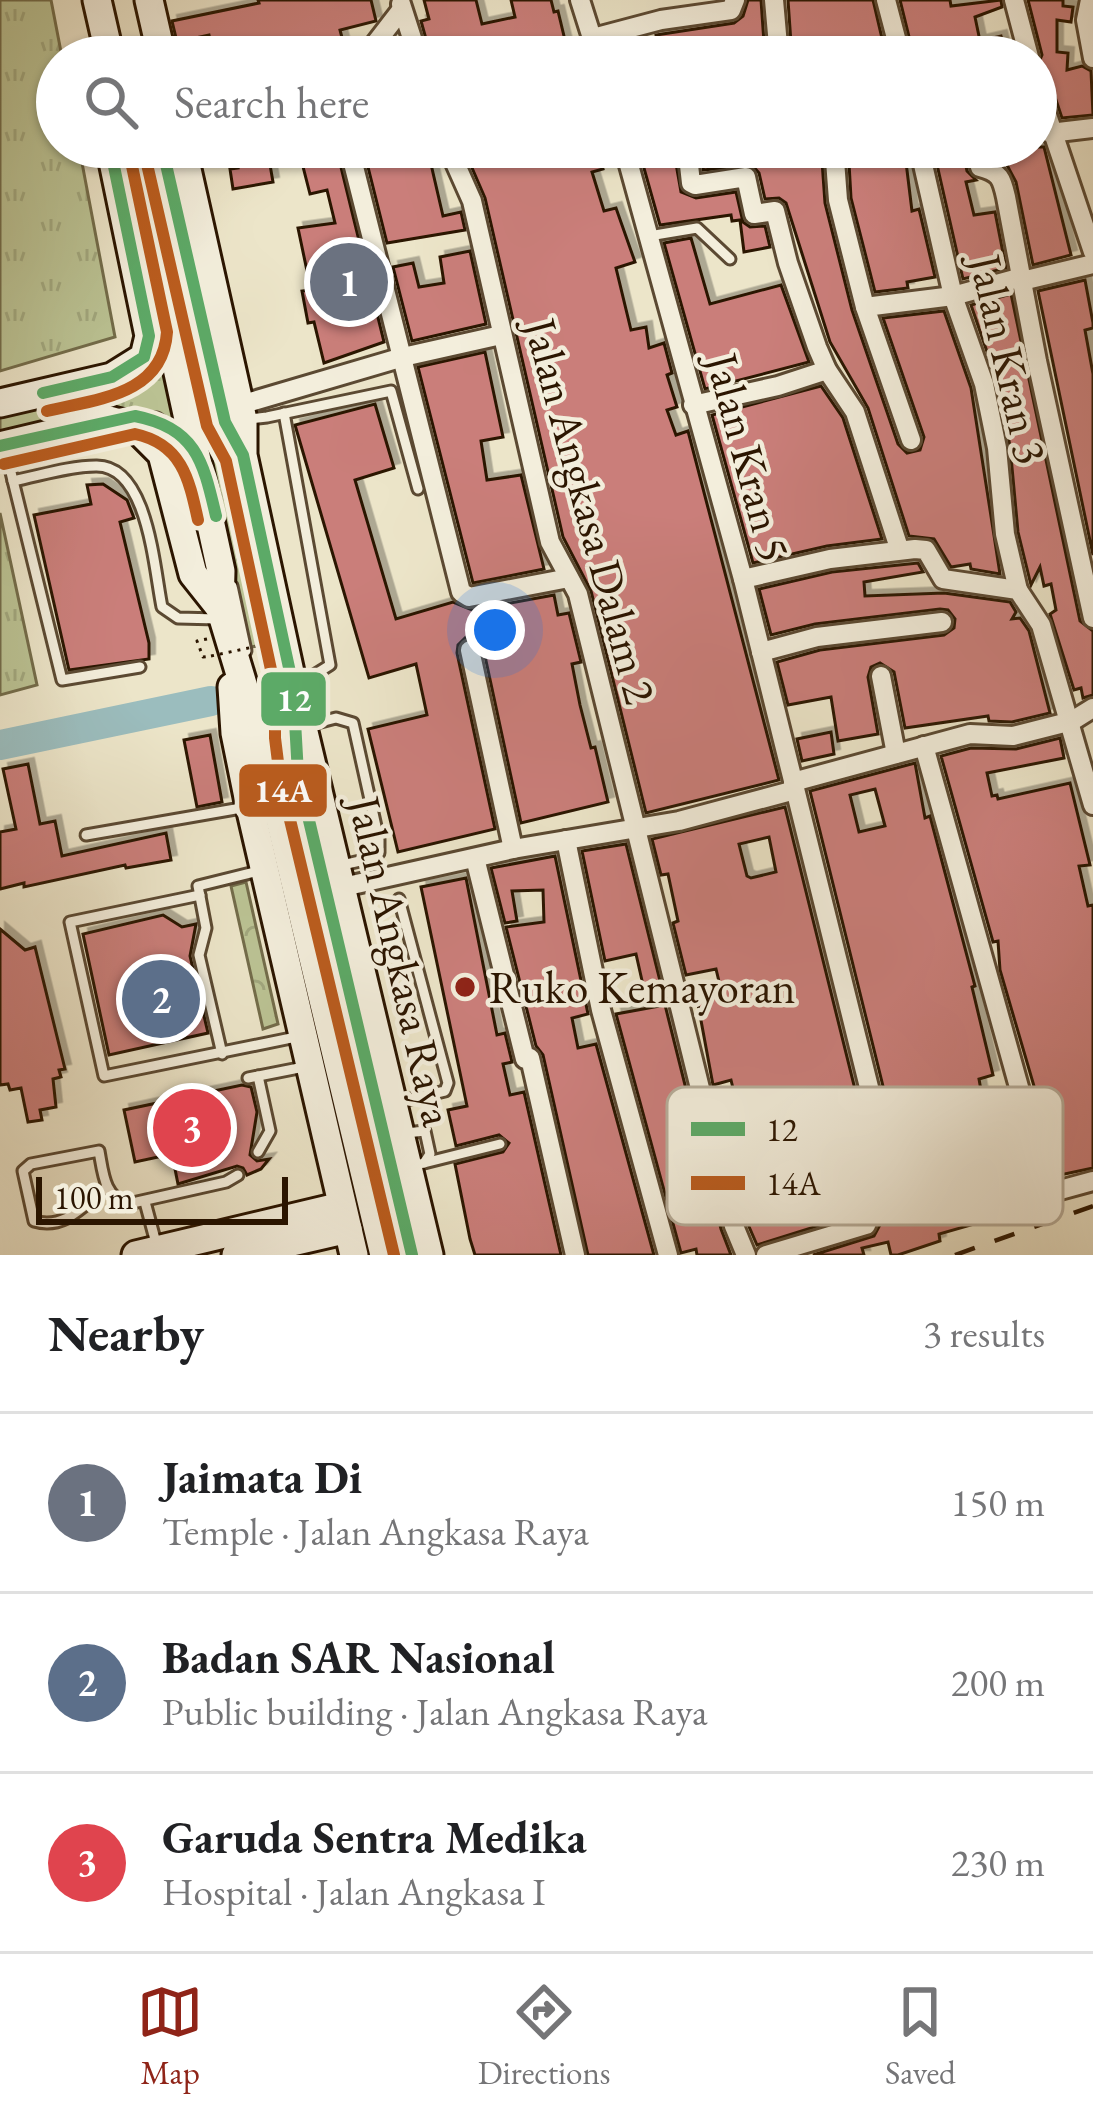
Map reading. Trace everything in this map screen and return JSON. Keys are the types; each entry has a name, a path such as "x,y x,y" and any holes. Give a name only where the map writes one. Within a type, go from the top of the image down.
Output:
{"main road":[{"path":"79,0 87,36"},
{"path":"98,0 106,36"},
{"path":"146,36 151,2"},
{"path":"151,2 158,36"},
{"name":"Jalan Angkasa Raya","path":"115,168 196,448 221,571 222,657 250,807 348,1230"},
{"name":"Jalan Angkasa Raya","path":"0,403 112,377 144,357 149,336 147,273 142,203 134,168"},
{"name":"Jalan Angkasa Raya","path":"178,168 392,1103 400,1135 416,1165 429,1255"},
{"path":"117,179 142,203"},
{"path":"2,445 110,420"},
{"name":"Jalan Angkasa Raya","path":"110,420 135,427 162,454 193,574 221,613"},
{"name":"Jalan Angkasa Raya","path":"222,657 266,757 385,1255"},
{"name":"Jalan Angkasa Raya","path":"293,683 298,774 412,1255"},
{"path":"236,1255 293,1249 348,1230"},
{"path":"147,1252 348,1230"}],"street":[{"path":"580,0 592,36"},
{"path":"622,36 661,20 731,10 735,0"},
{"path":"774,0 777,36"},
{"path":"886,0 895,36"},
{"path":"1014,0 1023,36"},
{"path":"380,36 401,5"},
{"path":"401,5 411,36"},
{"path":"1090,12 1093,58"},
{"path":"1057,132 1093,128"},
{"path":"1057,161 1092,242"},
{"path":"354,168 461,592 469,597 569,578"},
{"name":"Jalan Angkasa Dalam 2","path":"457,168 472,201 550,542 578,594 699,1087"},
{"name":"Jalan Kran 5","path":"630,168 743,579 869,1087"},
{"path":"689,168 695,185 746,177 754,214 774,210 827,370 855,412 899,548"},
{"path":"836,168 838,200 865,307 911,440"},
{"name":"Jalan Kran 3","path":"924,168 953,296 984,384 997,448 1005,534 1018,590 1041,625 1093,805"},
{"path":"984,168 1001,178 1093,618"},
{"path":"865,307 953,296 1093,264"},
{"path":"236,415 403,357 501,335"},
{"path":"693,405 827,370"},
{"path":"855,412 895,399"},
{"path":"743,579 899,548 926,550 943,579 1018,590"},
{"path":"761,652 817,637 942,622"},
{"path":"470,650 513,849"},
{"path":"881,676 896,754"},
{"path":"341,876 475,858 679,821 970,734 1004,738 1072,722 1093,708"},
{"path":"924,746 1018,1087"},
{"path":"566,839 601,1010 668,1255"},
{"path":"475,858 526,1059 530,1058 575,1255"},
{"path":"1063,1189 1093,1180"},
{"name":"Jalan Angkasa Dalam 2","path":"734,1225 746,1255"},
{"path":"766,1255 866,1225"}],"lane":[{"path":"649,236 697,228 730,259"},
{"path":"236,415 284,413 391,391 418,490"},
{"path":"284,413 330,665 293,683"},
{"path":"110,420 157,418 196,448 221,535 266,757"},
{"path":"2,445 62,680 140,667"},
{"path":"13,481 96,466 115,469 128,480 137,498 162,607 178,618 221,613"},
{"path":"303,727 336,718 353,723 379,853 341,876"},
{"path":"86,835 250,807"},
{"path":"222,1054 200,955 206,928 198,886 266,870"},
{"path":"200,895 70,922 104,1076 302,1036"},
{"path":"392,1103 445,1091 448,1083 399,899"},
{"path":"258,1152 270,1131 253,1077 309,1066"},
{"path":"416,1165 500,1144"},
{"path":"107,1187 61,1224 48,1226 34,1221 23,1171 31,1164 99,1151 107,1187 120,1203 146,1202 238,1175"},
{"path":"146,1202 147,1252"}],"path":[{"path":"197,641 203,657 222,657 291,639"}],"green space":[{"path":"0,0 51,0 58,36 36,36 36,168 83,168 115,337 0,371"},
{"path":"130,168 167,168 225,422 243,455 283,641 246,648 220,608 176,496 135,427 0,446 0,400 144,357"},
{"path":"0,513 37,685 0,695"},
{"path":"246,882 278,1024 263,1029 231,886"}],"building":[{"path":"371,0 376,21 340,30 342,36 176,36 172,21 259,3"},
{"path":"424,0 476,0 482,24 515,17 511,0 551,0 564,36 425,36 421,21 429,19"},
{"path":"748,0 761,0 764,36 656,36 734,23 743,16"},
{"path":"788,0 873,0 881,36 791,36"},
{"path":"900,0 950,0 951,6 1001,0 1002,7 975,17 979,36 909,36"},
{"path":"1028,0 1063,0 1063,6 1073,7 1071,22 1057,20 1057,36 1037,36"},
{"path":"1057,52 1068,53 1067,70 1082,66 1091,71 1093,115 1062,118 1057,103"},
{"path":"271,168 273,182 233,189 230,169"},
{"path":"303,168 341,168 384,342 324,363 314,322 308,323 302,291 311,290 298,228 335,223 327,190 310,194"},
{"path":"368,168 432,168 443,216 461,212 465,230 387,243"},
{"path":"472,168 603,168 592,172 604,211 616,208 635,262 616,268 631,330 646,327 649,348 664,343 677,407 667,410 676,435 688,431 779,780 646,813 591,591 563,537 485,198"},
{"path":"644,168 677,168 681,192 696,198 736,192 743,222 750,227 765,226 770,247 744,252 740,220 732,221 731,215 660,225"},
{"path":"755,168 822,168 825,203 852,310 898,444 907,453 920,450 924,437 883,318 944,311 971,388 1000,574 971,569 970,564 951,567 934,539 909,536 868,408 830,342 786,203 779,198 765,199"},
{"path":"849,168 907,168 912,211 919,209 935,277 907,282 908,288 875,292 851,198"},
{"path":"938,168 966,168 976,180 966,182 974,215 995,212 1006,268 963,279"},
{"path":"1009,168 1049,168 1071,255 1033,265 1016,182"},
{"path":"691,238 710,304 781,285 809,362 705,389 664,243"},
{"path":"470,251 486,324 412,341 393,267 413,263 419,287 444,283 440,257"},
{"path":"1085,280 1093,323 1093,328 1085,330 1093,374 1093,555 1038,291"},
{"path":"1011,294 1080,621 1093,631 1093,695 1083,698 1081,688 1074,690 1050,614 1056,610 1051,584 1044,586 1040,567 1031,585 1018,532 1010,446 997,381 971,305"},
{"path":"485,352 503,437 481,441 487,480 521,475 544,569 473,583 418,367"},
{"path":"821,386 843,418 882,539 753,563 712,415"},
{"path":"375,404 394,468 355,480 396,619 453,602 472,610 554,595 558,615 569,613 581,662 572,664 580,705 608,802 521,823 483,647 475,638 466,637 457,653 495,829 398,852 368,729 427,715 416,664 369,678 295,425"},
{"path":"103,484 127,500 134,518 120,522 149,659 69,670 34,515 91,504 87,485"},
{"path":"918,563 923,572 864,582 865,596 944,593 1010,602 1016,612 1012,619 1020,618 1029,631 1050,713 1012,722 989,721 988,716 905,728 894,672 880,663 871,667 868,677 878,734 838,741 831,697 788,705 777,662 820,650 944,635 954,628 955,619 948,610 940,609 815,624 771,635 759,589 832,572"},
{"path":"831,732 834,754 802,761 797,739"},
{"path":"210,735 222,802 197,807 184,740"},
{"path":"1060,738 1064,758 987,773 992,796 998,799 1070,783 1090,865 1079,866 1088,906 1093,905 1093,1168 1063,1174 1063,1087 1034,1087 1000,970 998,941 993,942 941,756 971,748 1016,749"},
{"path":"915,763 925,818 930,816 975,986 993,1075 979,1079 980,1087 883,1087 810,791","holes":["875,789 885,826 859,832 850,795"]},
{"path":"28,764 40,824 55,821 62,856 166,833 171,860 0,889 0,832 16,829 3,769"},
{"path":"785,807 854,1087 733,1087 731,1080 713,1085 697,999 722,994 716,969 686,975 673,923 678,921 668,874 661,875 652,839","holes":["769,837 776,872 751,878 739,844"]},
{"path":"626,844 660,981 643,985 636,954 605,961 582,851"},
{"path":"555,856 588,1014 572,1018 578,1048 596,1044 654,1255 588,1255 543,1055 536,1046 506,927 544,922 543,890 512,891 517,921 505,923 491,868"},
{"path":"466,878 497,1035 505,1033 512,1062 503,1064 510,1095 524,1092 561,1255 475,1255 470,1239 455,1164 503,1152 509,1143 499,1135 456,1146 448,1110 467,1106 421,887"},
{"path":"163,915 182,927 196,924 190,956 208,1033 109,1055 83,934"},
{"path":"0,929 25,950 35,947 65,1069 53,1079 56,1107 40,1110 42,1120 28,1122 21,1088 0,1085"},
{"path":"665,1005 686,1087 667,1087 667,1202 616,1014"},
{"path":"251,1087 257,1112 250,1155 257,1161 269,1159 261,1169 247,1175 237,1166 178,1184 172,1154 135,1162 124,1110"},
{"path":"673,1225 720,1225 731,1255 697,1255 696,1249 681,1253"},
{"path":"748,1225 821,1225 757,1245"},
{"path":"880,1225 971,1225 939,1234 940,1241 898,1255 891,1255 888,1242 862,1248 864,1255 813,1255 874,1236"}],"waterway":[{"path":"0,745 211,701"}],"railway":[{"path":"1063,1217 1093,1206"},
{"path":"955,1255 1039,1225"}],"transit line":[{"name":"12","path":"43,393 112,377 144,357 149,336 114,168"},
{"name":"14A","path":"47,411 124,391 154,369 163,353 167,332 132,168"},
{"name":"14A","path":"148,168 207,426 226,461 275,688 280,778 394,1255"},
{"name":"12","path":"167,168 225,422 243,455 293,686 298,774 412,1255"},
{"name":"12","path":"0,446 135,416 155,421 172,429 194,450 216,516"},
{"name":"14A","path":"4,464 135,434 163,446 181,465 198,520"}],"place":[{"name":"Jaimata Di","path":"349,282"},
{"name":"Ruko Kemayoran","path":"465,987"},
{"name":"Badan SAR Nasional","path":"161,999"},
{"name":"Garuda Sentra Medika","path":"192,1128"}]}
